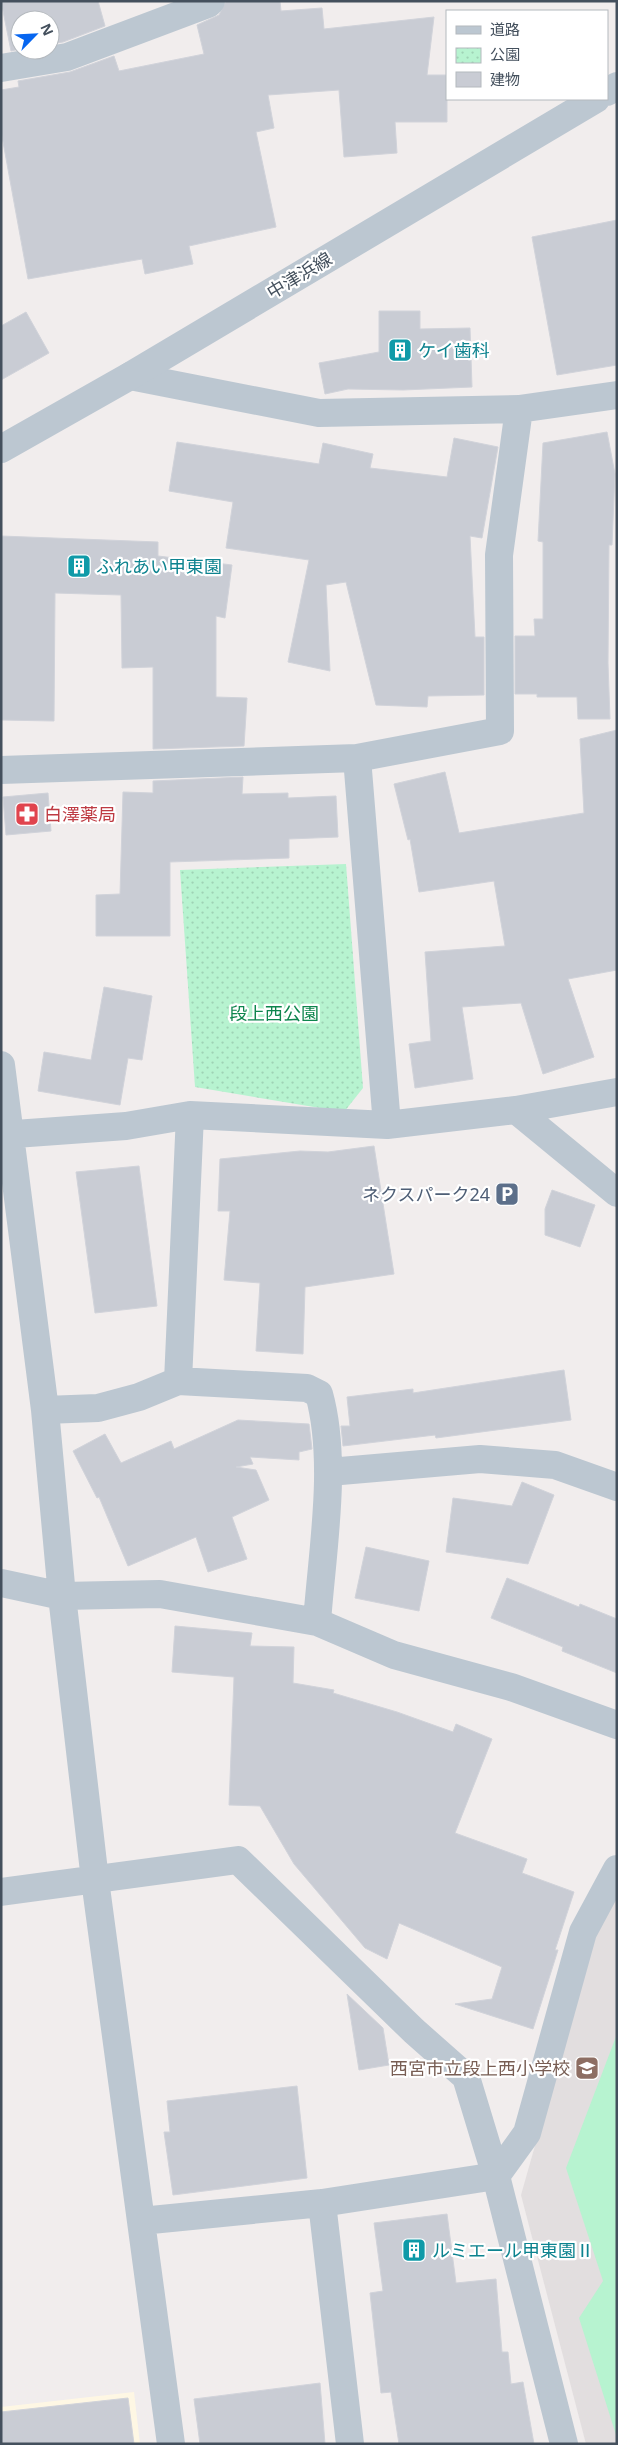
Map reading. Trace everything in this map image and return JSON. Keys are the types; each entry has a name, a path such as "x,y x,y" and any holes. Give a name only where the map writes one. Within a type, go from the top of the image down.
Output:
{"street":[{"path":"1,68 67,57 208,4 210,1"},
{"name":"中津浜線","path":"1,449 130,376 594,100"},
{"path":"130,376 319,413 519,409 617,395"},
{"path":"1,770 357,758 500,731 499,555 519,409"},
{"path":"357,758 387,1125"},
{"path":"1,1065 6,1134 45,1410 62,1596 94,1880 170,2444"},
{"path":"6,1134 126,1126 190,1115 387,1125 516,1110 617,1092"},
{"path":"516,1110 617,1193"},
{"path":"178,1381 190,1115"},
{"path":"45,1410 98,1408 139,1398 178,1381 307,1388 319,1394 323,1408 328,1472 317,1622"},
{"path":"328,1472 480,1459 555,1465 617,1487"},
{"path":"1,1583 62,1596 160,1594 317,1622 394,1655 511,1687 617,1725"},
{"path":"1,1892 238,1860 414,2031 466,2076 496,2176 564,2444"},
{"path":"141,2221 322,2203 496,2176 527,2133 583,1932 617,1869"},
{"path":"322,2203 350,2444"}],"shaded area":[{"name":"西宮市立段上西小学校","path":"617,1895 617,2444 586,2444 521,2195 593,1941"},
{"path":"134,2392 140,2444 1,2444 1,2407"}],"green space":[{"name":"段上西公園","path":"346,864 363,1088 344,1112 195,1087 180,870"},
{"path":"617,2034 617,2438 579,2318 603,2281 566,2168"}],"building":[{"path":"1,1 98,1 105,26 60,42 60,10 10,10 10,46"},
{"path":"226,1 280,1 281,11 322,8 324,29 434,17 427,75 446,75 447,122 395,122 397,153 344,157 339,90 268,95 274,128 256,132 276,227 189,246 193,264 145,274 142,259 28,279 1,131 1,90 19,87 18,81 70,72 114,56 119,71 204,54 197,25 219,15"},
{"path":"617,220 617,365 557,375 532,237"},
{"path":"379,311 420,311 420,329 470,328 472,387 403,390 348,389 325,394 319,363 379,352"},
{"path":"26,312 49,353 1,380 1,326"},
{"path":"607,432 615,474 612,545 609,545 608,663 610,719 578,719 577,697 537,697 537,694 515,694 515,636 535,636 534,619 543,619 543,542 538,541 543,443"},
{"path":"454,438 498,447 482,538 470,536 475,637 484,637 484,695 428,696 427,707 376,705 346,582 326,585 330,671 288,662 309,560 226,548 233,502 169,491 177,442 319,464 323,443 373,454 370,468 447,477"},
{"path":"1,536 158,542 158,556 232,565 225,618 216,616 216,697 247,698 244,746 153,749 153,667 122,668 121,595 55,593 54,721 1,720"},
{"path":"617,730 617,970 568,979 594,1057 543,1074 521,1003 462,1007 473,1079 415,1088 409,1044 431,1041 425,952 505,946 494,881 419,892 410,839 408,840 394,784 445,772 459,833 584,813 580,739"},
{"path":"243,777 242,794 288,793 288,798 336,796 338,837 289,839 289,858 170,862 170,936 96,936 96,895 120,894 123,792 153,793 153,781"},
{"name":"白澤薬局","path":"48,793 51,831 6,835 3,797"},
{"path":"104,987 152,996 142,1060 128,1058 120,1105 38,1091 44,1052 91,1060"},
{"path":"374,1146 394,1274 305,1287 303,1354 256,1351 260,1283 224,1280 230,1211 218,1211 220,1159 300,1151 328,1152"},
{"path":"139,1166 157,1306 95,1313 76,1172"},
{"path":"552,1190 595,1205 580,1247 545,1235 545,1209"},
{"path":"564,1370 571,1420 436,1438 435,1435 343,1446 341,1426 350,1426 347,1397 413,1389 413,1393"},
{"path":"238,1420 309,1424 312,1449 299,1452 299,1460 250,1457 253,1464 236,1467 256,1470 269,1500 232,1517 247,1559 208,1572 196,1537 128,1566 99,1497 97,1498 73,1451 105,1434 121,1463 171,1441 174,1449"},
{"path":"522,1482 554,1495 528,1564 446,1552 453,1498 512,1506"},
{"path":"366,1547 429,1561 419,1611 355,1598"},
{"path":"507,1578 579,1607 580,1604 617,1619 617,1673 562,1651 563,1647 491,1618"},
{"path":"175,1626 252,1633 250,1646 294,1647 293,1683 334,1690 333,1693 397,1712 453,1732 456,1724 492,1739 455,1833 527,1859 522,1873 574,1892 555,1950 558,1950 533,2029 455,2004 492,1999 502,1967 399,1923 387,1959 365,1948 294,1864 260,1806 229,1805 234,1677 172,1672"},
{"path":"347,1994 383,2028 389,2065 359,2070"},
{"path":"297,2086 307,2178 173,2195 164,2132 170,2132 167,2101"},
{"path":"447,2214 456,2283 496,2279 502,2352 508,2352 511,2384 523,2382 534,2444 399,2444 391,2392 381,2393 370,2293 383,2291 374,2223"},
{"path":"320,2383 325,2444 200,2444 194,2399"},
{"path":"128,2398 134,2444 1,2444 1,2412"}],"place":[{"name":"ケイ歯科","path":"400,350"},
{"name":"ふれあい甲東園","path":"79,566"},
{"name":"白澤薬局","path":"27,814"},
{"name":"ネクスパーク24","path":"507,1194"},
{"name":"西宮市立段上西小学校","path":"587,2068"},
{"name":"ルミエール甲東園Ⅱ","path":"414,2250"}]}
